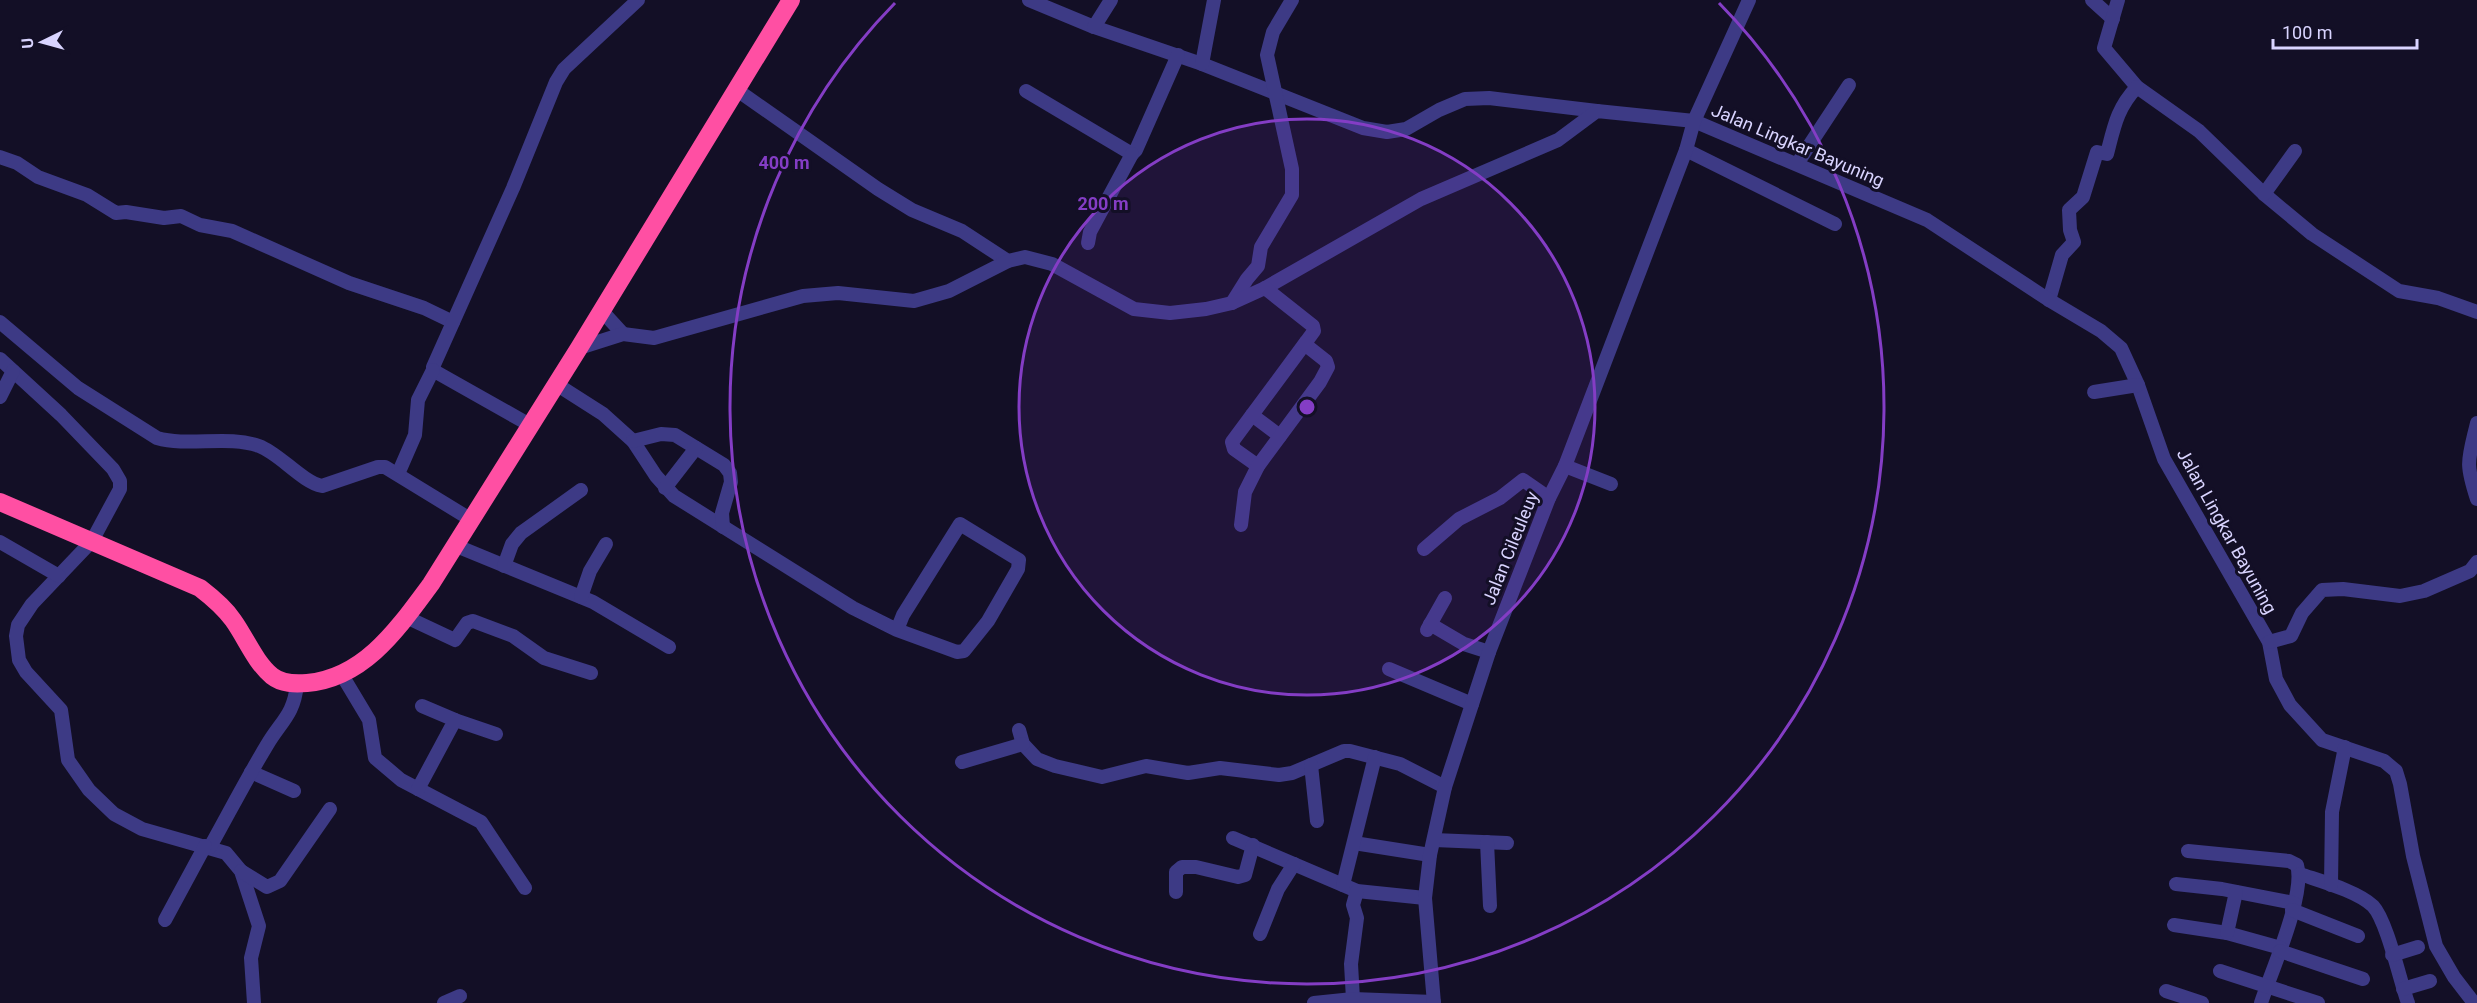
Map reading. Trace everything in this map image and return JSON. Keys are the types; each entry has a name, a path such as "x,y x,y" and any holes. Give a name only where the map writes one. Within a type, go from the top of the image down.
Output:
{"highway":[{"path":"0,502 200,588 226,611 271,675 281,681 297,684 342,675 369,658 406,617 431,584 602,311 791,0"}],"street":[{"path":"399,474 415,435 418,400 513,188 556,82 564,69 638,0"},
{"name":"Jalan Lingkar Bayuning","path":"1029,0 1094,27 1202,64 1363,128 1387,132 1406,129 1464,99 1489,98 1694,120 1927,220 2049,300 2101,331 2121,348 2137,381 2164,459 2269,642 2276,679 2290,705 2322,740 2384,761 2396,771 2413,856 2436,946 2454,977 2474,1003"},
{"path":"1094,27 1111,0"},
{"path":"1202,64 1214,0"},
{"path":"1232,303 1258,266 1261,247 1292,195 1292,169 1274,92 1268,46 1273,32 1292,0"},
{"name":"Jalan Cileuleuy","path":"1434,1002 1425,898 1430,855 1444,787 1489,652 1549,498 1565,466 1686,150 1694,120 1749,0"},
{"path":"2092,0 2112,19"},
{"path":"2118,0 2104,48 2137,87 2199,131 2264,194 2312,234 2399,291 2438,298 2477,312"},
{"path":"1088,243 1090,232 1136,150 1178,55"},
{"path":"1797,164 1849,85"},
{"path":"2049,300 2062,255 2074,243 2069,210 2083,197 2097,152 2107,154 2115,122 2124,101 2137,87"},
{"path":"737,90 886,194 912,210 962,231 1008,261"},
{"path":"1026,91 1132,154"},
{"path":"579,348 623,334 654,338 803,296 838,293 914,301 949,291 1008,261 1025,257 1052,264 1134,309 1170,313 1232,303 1265,288 1421,199 1558,140 1597,111"},
{"path":"1686,150 1835,224"},
{"path":"2264,194 2295,151"},
{"path":"0,157 17,163 38,177 87,195 116,213 126,212 164,218 181,216 200,225 232,231 349,283 423,308 453,322"},
{"path":"1258,466 1234,449 1232,442 1314,331 1313,326 1265,288"},
{"path":"602,311 623,334"},
{"path":"0,322 78,388 157,438 168,442 214,442 259,446 322,486 378,467 385,467 470,519"},
{"path":"1241,525 1245,492 1258,466 1326,372 1326,361 1311,350 1306,342"},
{"path":"0,359 60,415 113,469 120,481 120,489 92,541 32,604 18,626 16,636 19,660 26,672 61,710 68,760 89,790 114,814 142,829 208,846 231,857 241,871 259,926 251,958 254,1003"},
{"path":"433,370 530,425"},
{"path":"0,397 13,371"},
{"path":"2094,392 2137,381"},
{"path":"556,384 603,414 633,441 665,488 853,608 897,630 957,652 964,651 988,621 1018,569 1019,560 960,524 903,615 897,630"},
{"path":"1252,415 1280,436"},
{"path":"2477,423 2467,460 2469,477 2477,499"},
{"path":"633,441 668,433 724,465 730,473 731,482 723,513 723,527"},
{"path":"665,488 696,448"},
{"path":"1565,466 1611,484"},
{"path":"1424,549 1459,519 1500,498 1523,480 1549,498"},
{"path":"504,567 513,544 521,533 581,490"},
{"path":"0,542 59,576"},
{"path":"581,597 590,571 606,544"},
{"path":"454,545 581,597 669,647"},
{"path":"2269,642 2291,636 2302,613 2322,590 2343,589 2400,596 2424,591 2470,571 2477,562"},
{"path":"1445,598 1428,628 1489,652"},
{"path":"406,617 455,640 466,623 473,621 513,636 544,658 591,674"},
{"path":"1389,669 1472,704"},
{"path":"342,675 369,720 375,758 393,775 481,822 525,888"},
{"path":"165,920 268,742 296,702 297,684"},
{"path":"422,706 496,734"},
{"path":"418,789 455,720"},
{"path":"1019,730 1023,744 1037,759 1046,764 1102,777 1146,766 1188,773 1220,768 1279,775 1292,773 1344,752 1356,752 1400,764 1444,787"},
{"path":"962,762 1023,744"},
{"path":"2331,885 2332,812 2345,747"},
{"path":"1343,885 1375,757"},
{"path":"1311,765 1317,821"},
{"path":"252,772 294,791"},
{"path":"241,871 267,887 280,881 330,809"},
{"path":"1233,838 1357,891 1425,898"},
{"path":"1434,840 1507,843"},
{"path":"1487,842 1490,906"},
{"path":"1354,843 1430,855"},
{"path":"1176,892 1176,872 1182,867 1196,867 1238,877 1245,875 1253,845"},
{"path":"2188,851 2289,861 2297,866 2300,874 2293,906 2261,1003"},
{"path":"1260,934 1278,889 1294,864"},
{"path":"2300,874 2331,885 2371,905 2380,920 2408,1003"},
{"path":"2176,884 2236,892 2293,906 2358,936"},
{"path":"1353,999 1351,964 1357,918 1353,905 1357,891"},
{"path":"2227,933 2236,892"},
{"path":"2174,925 2227,933 2280,949 2363,979"},
{"path":"2392,955 2418,946"},
{"path":"2220,971 2318,1003"},
{"path":"2403,989 2430,981"},
{"path":"2166,991 2202,1003"},
{"path":"444,1003 460,996"},
{"path":"1314,1003 1353,999 1434,1002"}]}
